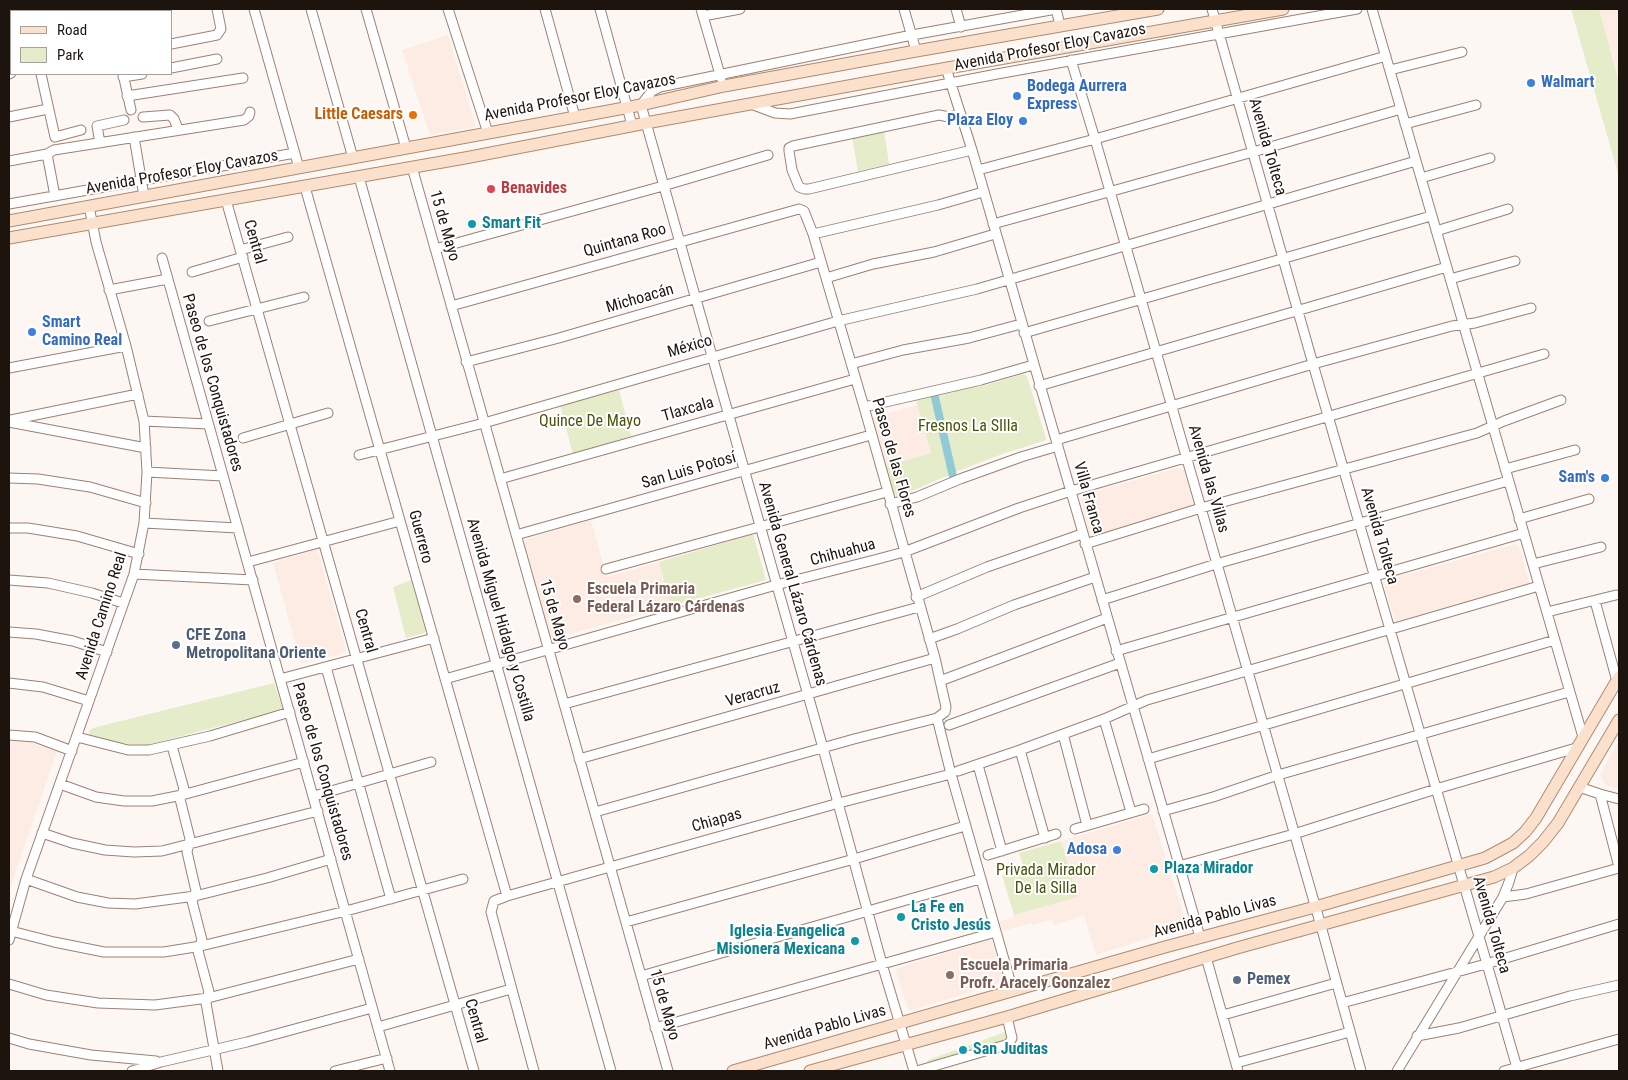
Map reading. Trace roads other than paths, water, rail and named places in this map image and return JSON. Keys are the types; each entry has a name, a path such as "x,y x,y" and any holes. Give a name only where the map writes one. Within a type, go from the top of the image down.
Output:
{"main road":[{"name":"Avenida Profesor Eloy Cavazos","path":"9,221 641,105 724,86 1158,9"},
{"name":"Avenida Profesor Eloy Cavazos","path":"9,238 412,168 946,68 1283,9"},
{"name":"Avenida Pablo Livas","path":"733,1071 1200,937 1458,867 1501,851 1525,832 1536,818 1618,679"},
{"path":"810,1071 1007,1017 1206,957 1494,877 1513,868 1543,842 1558,823 1619,720"}],"street":[{"path":"172,44 210,38 219,34 221,26 217,9"},
{"path":"254,9 299,168"},
{"path":"310,9 353,158"},
{"path":"366,9 406,148"},
{"path":"448,9 488,133"},
{"path":"545,9 575,117"},
{"path":"600,9 632,126"},
{"path":"724,86 702,12 740,9"},
{"path":"904,9 916,51"},
{"path":"956,9 961,27"},
{"path":"641,105 655,89 912,35 1056,9 1060,25"},
{"name":"Avenida Tolteca","path":"1212,9 1486,964 1518,1069"},
{"name":"Avenida Profesor Eloy Cavazos","path":"750,104 775,113 790,114 951,82 1357,9"},
{"path":"1372,9 1583,737"},
{"path":"1390,70 1462,52"},
{"path":"978,170 1095,139 1386,56"},
{"path":"172,68 217,59"},
{"name":"Avenida las Villas","path":"1071,60 1315,907"},
{"name":"Villa Franca","path":"946,68 978,170 1200,937"},
{"path":"41,75 55,137 51,152 55,196"},
{"path":"123,76 131,110"},
{"path":"127,96 243,78"},
{"name":"Avenida General Lázaro Cárdenas","path":"641,105 839,803 882,964 915,1071"},
{"path":"1406,124 1476,105"},
{"path":"9,117 48,109"},
{"path":"993,224 1254,152 1401,109"},
{"path":"9,161 178,129 244,120 249,116 250,112"},
{"path":"961,114 949,117 939,115 793,146 788,151 797,182 802,188 810,189 972,150"},
{"path":"143,117 170,115 178,129"},
{"path":"100,143 97,126 124,120"},
{"path":"55,137 81,130"},
{"path":"134,138 144,196"},
{"path":"9,204 295,153"},
{"path":"435,249 664,186 768,155"},
{"path":"1421,178 1490,158"},
{"name":"México","path":"359,455 484,423 838,321 977,289 1416,161"},
{"name":"15 de Mayo","path":"412,168 668,1071"},
{"name":"Avenida Miguel Hidalgo y Costilla","path":"359,177 611,1071"},
{"name":"Guerrero","path":"305,186 507,896"},
{"path":"813,234 938,205 984,192"},
{"name":"Central","path":"226,200 474,1071"},
{"name":"Avenida Camino Real","path":"10,935 18,901 134,574 144,523 147,472 144,421 89,206"},
{"name":"Quintana Roo","path":"451,306 795,209 802,209 806,214"},
{"path":"1436,230 1508,209"},
{"name":"Paseo de las Flores","path":"806,214 864,407 886,492 935,658 946,707 941,715 965,826 1013,991"},
{"path":"851,364 903,350 1023,329 1141,299 1431,216"},
{"path":"826,278 873,264 934,252 996,234"},
{"path":"192,272 288,237"},
{"name":"Paseo de los Conquistadores","path":"162,258 390,1071"},
{"path":"1450,279 1515,261"},
{"name":"Michoacán","path":"466,362 696,299 821,262"},
{"path":"1039,386 1447,267"},
{"path":"109,290 168,280"},
{"path":"209,321 304,296"},
{"path":"890,504 917,497 1057,443 1171,405 1452,326 1531,308"},
{"path":"9,368 126,346"},
{"name":"Chihuahua","path":"445,679 776,585 904,552 1019,508 1071,491 1544,354"},
{"path":"864,407 981,380 1033,365"},
{"name":"Tlaxcala","path":"500,479 855,379"},
{"path":"9,421 138,394"},
{"path":"1085,544 1201,508 1477,433 1561,400"},
{"path":"244,438 328,413"},
{"path":"9,421 146,448"},
{"path":"144,421 208,424"},
{"name":"San Luis Potosí","path":"516,535 871,435"},
{"path":"1505,469 1575,450"},
{"path":"147,472 223,476"},
{"path":"9,478 38,479 90,487 146,503"},
{"path":"1102,600 1216,564 1508,481"},
{"path":"606,569 886,492"},
{"path":"1519,518 1588,499"},
{"path":"248,562 400,521"},
{"path":"144,523 238,528"},
{"path":"9,528 28,528 77,536 139,554"},
{"path":"916,597 995,565 1082,534"},
{"path":"1116,651 1524,534"},
{"path":"1533,564 1601,547"},
{"path":"134,574 253,580"},
{"path":"929,639 1020,602 1095,577"},
{"path":"9,580 48,583 123,603"},
{"name":"Chiapas","path":"511,989 491,912 494,902 507,896 978,765 1104,719 1132,705 1539,586"},
{"path":"1547,612 1616,595"},
{"path":"1595,601 1618,679"},
{"path":"564,704 919,607"},
{"path":"940,681 1107,618"},
{"path":"9,632 27,632 107,652"},
{"path":"280,679 434,638"},
{"path":"1148,759 1555,640"},
{"name":"Veracruz","path":"580,759 935,658"},
{"path":"949,725 1120,663"},
{"path":"326,667 390,899"},
{"path":"9,683 43,687 89,701"},
{"path":"1163,811 1213,797 1278,775 1569,692"},
{"path":"77,737 128,750 149,750 172,746 290,712"},
{"path":"595,812 941,715"},
{"path":"1104,719 1131,812"},
{"path":"1063,734 1087,825"},
{"path":"9,735 35,737 72,751"},
{"path":"172,746 184,789 180,798 190,840 187,852 196,891 192,901 202,940 198,951 209,992 206,1003 218,1071"},
{"path":"1179,866 1294,834 1436,789 1576,748"},
{"path":"1020,750 1045,838"},
{"path":"60,784 96,797 124,801 152,801 182,795 304,762"},
{"path":"314,796 431,762"},
{"path":"978,765 1002,851"},
{"path":"1578,787 1619,799"},
{"path":"1502,897 1526,894 1619,867 1600,794"},
{"path":"1076,829 1144,809"},
{"path":"42,833 72,843 105,850 162,851 188,846 318,811"},
{"path":"626,922 854,859 965,826"},
{"path":"988,855 1056,834"},
{"path":"26,879 77,897 108,903 135,904 195,896 267,878 331,859"},
{"path":"1397,1071 1502,897 1510,882 1513,868"},
{"path":"10,935 104,952 164,952 201,946 346,911 463,879"},
{"path":"641,976 980,879"},
{"path":"9,900 18,901"},
{"path":"1315,907 1361,1071"},
{"path":"1342,1003 1486,964 1619,924"},
{"path":"655,1028 996,932"},
{"path":"1206,957 1237,1067 1350,1032"},
{"path":"9,984 46,995 98,1003 155,1005 208,998 359,959"},
{"path":"1223,1014 1336,983"},
{"path":"1417,1036 1459,1028 1502,1014 1619,985"},
{"path":"378,1027 511,989 534,1071"},
{"path":"132,1071 372,1008"},
{"path":"915,1071 1010,1044 1012,1038 1007,1017"},
{"path":"9,1038 29,1044 91,1055 161,1062"},
{"path":"1504,1071 1518,1069 1619,1039"},
{"path":"335,1071 386,1058"}],"waterway":[{"path":"934,393 954,481"}],"place":[{"name":"Walmart","path":"1531,83"},
{"name":"Bodega Aurrera Express","path":"1017,96"},
{"name":"Little Caesars","path":"413,115"},
{"name":"Plaza Eloy","path":"1023,121"},
{"name":"Benavides","path":"491,189"},
{"name":"Smart Fit","path":"472,224"},
{"name":"Smart Camino Real","path":"32,332"},
{"name":"Sam's","path":"1605,478"},
{"name":"Escuela Primaria Federal Lázaro Cárdenas","path":"577,599"},
{"name":"CFE Zona Metropolitana Oriente","path":"176,645"},
{"name":"Adosa","path":"1117,850"},
{"name":"Plaza Mirador","path":"1154,869"},
{"name":"La Fe en Cristo Jesús","path":"901,917"},
{"name":"Iglesia Evangelica Misionera Mexicana","path":"855,941"},
{"name":"Escuela Primaria Profr. Aracely Gonzalez","path":"950,975"},
{"name":"Pemex","path":"1237,980"},
{"name":"San Juditas","path":"963,1050"}],"park label":[{"name":"Quince De Mayo","path":"590,422"},
{"name":"Fresnos La SIlla","path":"968,427"},
{"name":"Privada Mirador De la Silla","path":"1046,880"}]}
